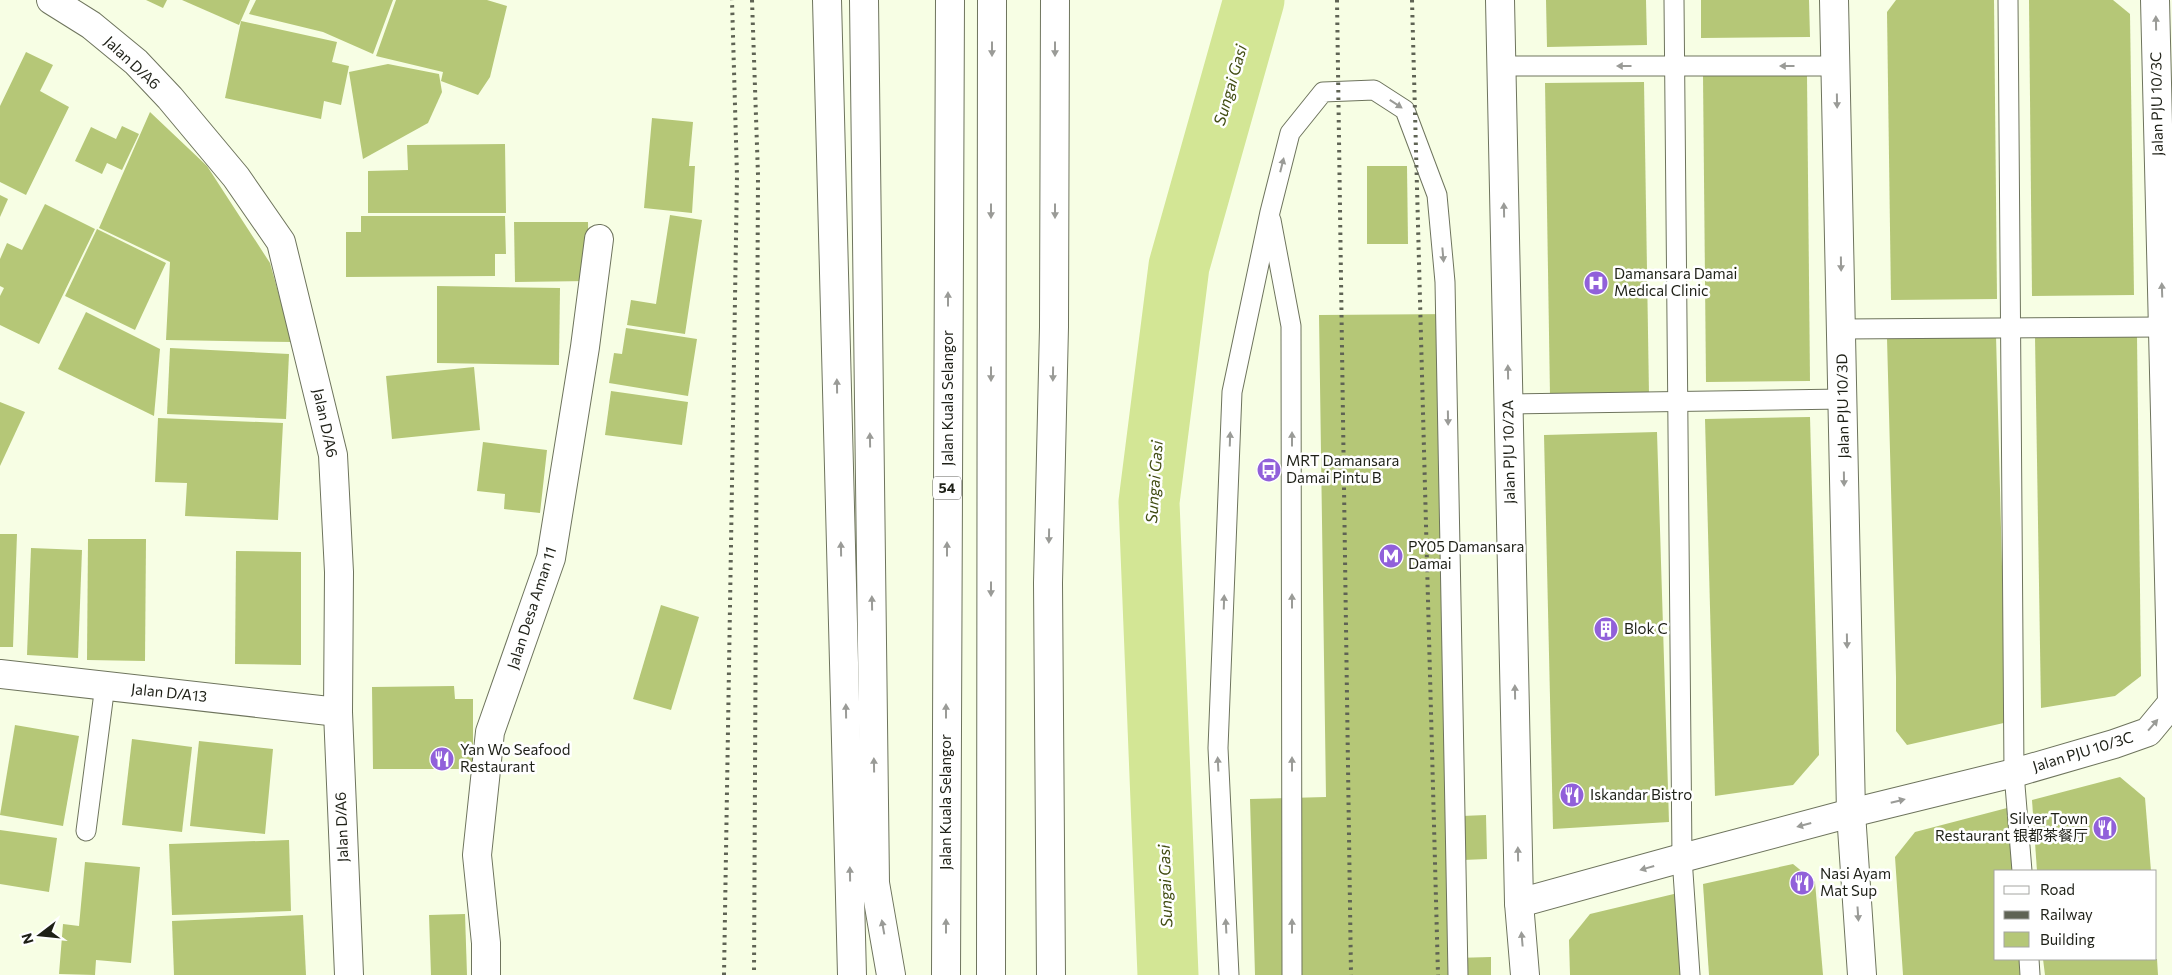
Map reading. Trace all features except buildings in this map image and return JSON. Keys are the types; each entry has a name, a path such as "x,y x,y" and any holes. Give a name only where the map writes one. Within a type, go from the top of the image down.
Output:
{"main road":[{"name":"Jalan D/A6","path":"51,0 91,25 136,62 170,98 236,176 281,242 333,455 339,572 338,712 349,975"},
{"path":"827,0 852,975"},
{"path":"864,0 875,883 891,975"},
{"name":"Jalan Kuala Selangor","path":"946,975 950,0"},
{"path":"991,975 992,0"},
{"path":"1051,975 1048,583 1054,327 1055,0"},
{"name":"Jalan PJU 10/2A","path":"1500,0 1519,903 1525,975"},
{"name":"Jalan PJU 10/3D","path":"1834,0 1851,813 1862,975"},
{"name":"Jalan PJU 10/3C","path":"1519,903 1851,813 2014,773 2114,744 2148,732 2172,703 2168,378 2163,327 2167,261 2155,0"},
{"name":"Jalan Desa Aman 11","path":"486,975 486,943 478,855 490,732 550,558 585,347 599,239"},
{"name":"Jalan D/A13","path":"0,674 338,712"}],"lane":[{"path":"1674,0 1682,858 1690,975"},
{"path":"2008,0 2014,773 2022,870"},
{"path":"1501,66 1836,66"},
{"path":"1229,975 1218,748 1232,392 1270,212 1290,133 1323,92 1374,90 1405,110 1437,195 1445,282 1458,975"},
{"path":"1270,212 1291,326 1292,975"},
{"path":"1842,329 2163,327"},
{"path":"1508,404 1842,400"},
{"path":"86,830 105,685"},
{"path":"2028,960 2030,975"}],"waterway":[{"name":"Sungai Gasi","path":"1168,975 1149,502 1179,266 1254,0"}],"railway":[{"path":"724,975 737,176 732,0"},
{"path":"752,0 758,175 754,975"},
{"path":"1337,0 1351,975"},
{"path":"1412,0 1438,975"}],"place":[{"name":"Damansara Damai Medical Clinic","path":"1596,283"},
{"name":"MRT Damansara Damai Pintu B","path":"1269,470"},
{"name":"PY05 Damansara Damai","path":"1391,556"},
{"name":"Blok C","path":"1606,629"},
{"name":"Yan Wo Seafood Restaurant","path":"442,759"},
{"name":"Iskandar Bistro","path":"1572,795"},
{"name":"Silver Town Restaurant 银都茶餐厅","path":"2105,828"},
{"name":"Nasi Ayam Mat Sup","path":"1802,883"}]}
